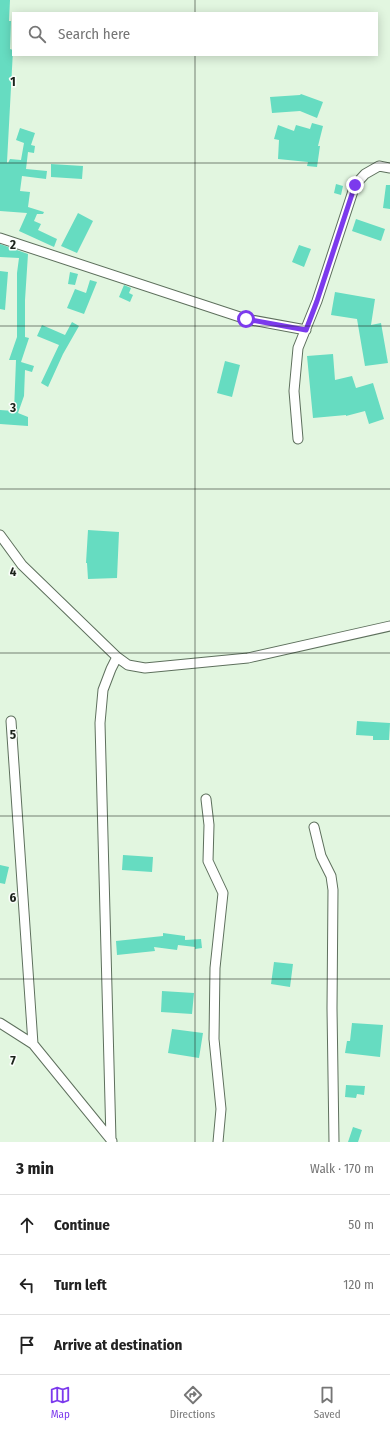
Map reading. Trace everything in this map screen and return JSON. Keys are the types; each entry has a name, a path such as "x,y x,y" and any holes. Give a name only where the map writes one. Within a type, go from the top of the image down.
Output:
{"street":[{"path":"298,439 294,391 298,348 317,301 355,185 365,174 379,166 390,168"},
{"path":"0,238 246,319 306,330"},
{"path":"0,535 22,565 117,657 128,665 145,668 248,658 390,626"},
{"path":"112,1141 100,723 103,690 117,657"},
{"path":"11,721 33,1044"},
{"path":"206,799 209,825 208,861 223,893 215,968 214,1039 221,1109 218,1142"},
{"path":"314,827 321,856 331,876 333,890 332,1008 334,1142"},
{"path":"0,1023 33,1044 112,1141"}],"building":[{"path":"0,0 10,0 10,49 12,50 13,56 7,162 8,163 10,159 21,160 24,143 16,140 20,128 35,133 31,145 35,146 34,153 28,152 26,169 47,171 46,179 22,176 20,191 30,192 28,207 44,212 43,214 37,214 34,221 41,224 38,230 57,239 54,247 19,231 27,213 0,211"},
{"path":"301,94 323,102 317,118 300,111 272,113 270,97"},
{"path":"312,123 323,126 318,146 320,146 317,167 307,166 308,162 278,159 279,140 274,139 278,125 294,131 296,125 310,129"},
{"path":"51,164 83,166 82,179 51,177"},
{"path":"336,184 343,186 341,195 334,193"},
{"path":"386,185 390,185 390,209 383,208"},
{"path":"78,213 93,221 77,253 61,246"},
{"path":"356,219 385,229 381,241 352,231"},
{"path":"0,244 28,254 25,300 25,337 29,338 21,362 34,366 32,372 25,370 24,396 18,413 28,417 28,426 0,424 0,410 14,411 16,360 9,360 17,337 17,273 19,258 0,257"},
{"path":"299,245 311,249 304,267 292,262"},
{"path":"0,271 8,272 5,310 0,309"},
{"path":"70,272 78,274 75,285 68,284"},
{"path":"90,280 97,282 84,314 67,308 75,289 86,293"},
{"path":"124,285 131,288 129,293 133,295 130,302 119,297"},
{"path":"335,292 375,299 371,325 381,323 388,363 365,366 357,319 331,315"},
{"path":"72,322 79,326 63,354 48,387 41,383 59,345 37,336 42,325 65,335"},
{"path":"333,354 335,380 352,376 356,388 373,383 384,419 369,424 365,411 346,416 313,418 307,356"},
{"path":"225,361 240,365 232,397 217,393"},
{"path":"88,530 119,532 117,578 88,579 86,563"},
{"path":"357,721 390,723 389,740 373,740 373,736 356,735"},
{"path":"123,855 153,857 152,872 122,870"},
{"path":"0,865 9,867 5,884 0,883"},
{"path":"163,933 185,936 185,940 201,939 202,948 195,949 195,947 178,945 177,950 154,947 155,951 117,955 116,941 163,936"},
{"path":"274,962 293,964 290,987 271,984"},
{"path":"162,991 194,993 192,1014 161,1012"},
{"path":"352,1023 383,1025 380,1057 345,1053 347,1041 350,1041"},
{"path":"172,1029 203,1033 199,1058 168,1053"},
{"path":"346,1085 365,1086 364,1095 357,1094 356,1098 345,1097"},
{"path":"353,1127 362,1130 358,1142 348,1142"}],"route":[{"path":"246,319 306,330 355,185"}]}
